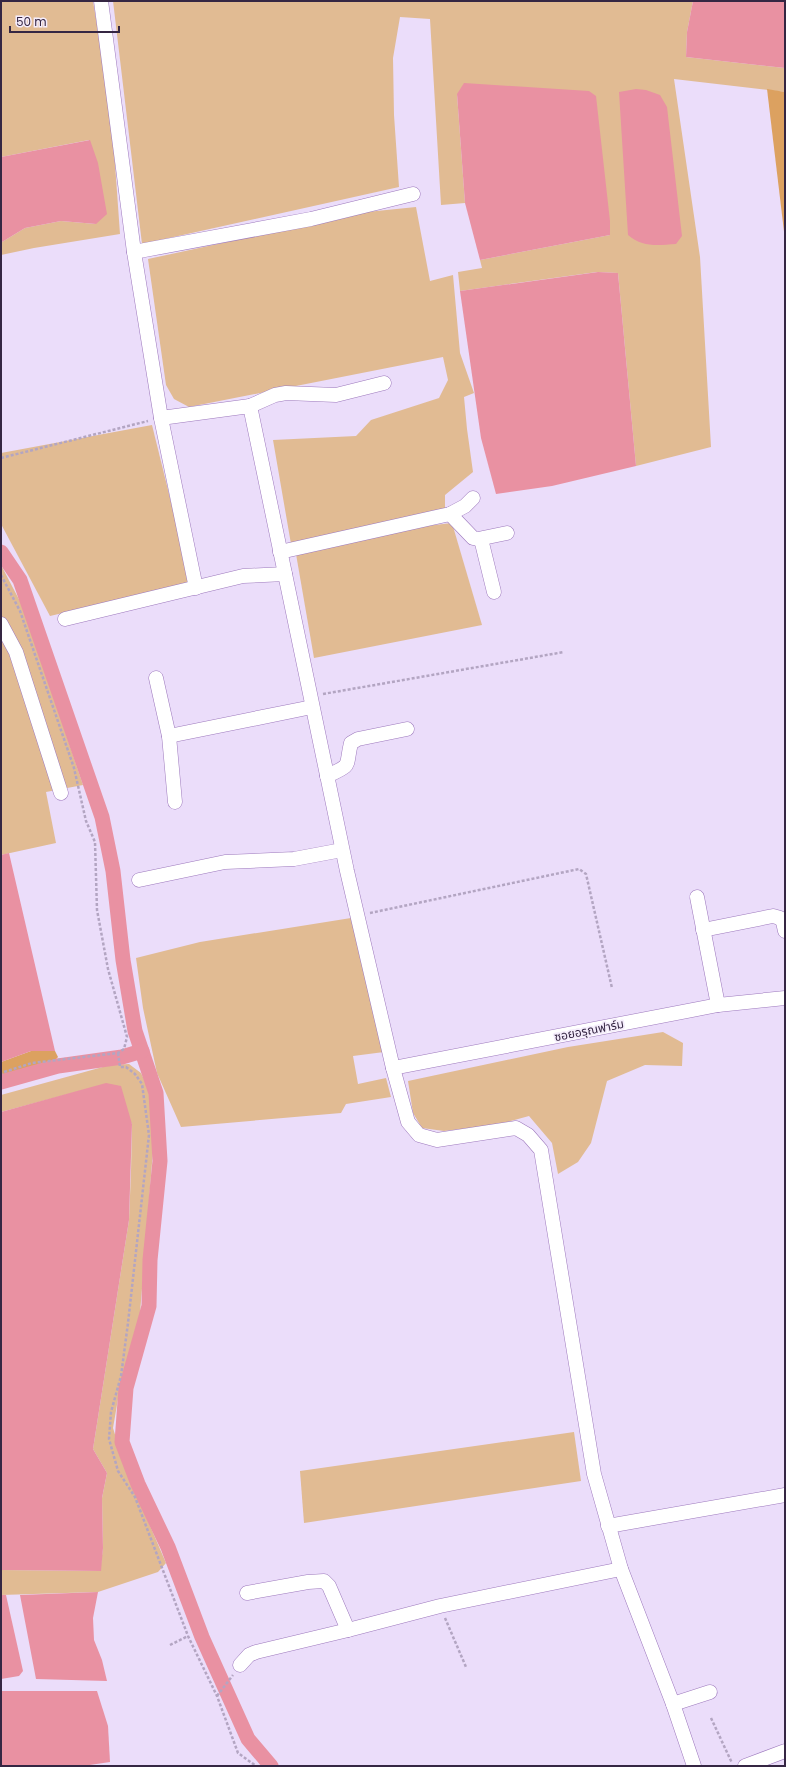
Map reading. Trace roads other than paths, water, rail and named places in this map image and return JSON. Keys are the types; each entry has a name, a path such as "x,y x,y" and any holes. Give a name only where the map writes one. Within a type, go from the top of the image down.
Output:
{"street":[{"path":"101,1 134,252 161,418 196,588"},
{"path":"134,252 311,219 413,194"},
{"path":"161,418 250,406 275,395 286,393 336,395 384,383"},
{"path":"250,406 342,850 393,1068 408,1122 419,1135 437,1140 516,1128 528,1135 541,1150 588,1446 594,1474 621,1569 673,1704 694,1766"},
{"path":"280,552 450,514 465,506 473,498"},
{"path":"450,514 473,538 481,539 507,533"},
{"path":"481,539 494,592"},
{"path":"65,619 243,576 285,574"},
{"path":"1,624 16,652 61,793"},
{"path":"156,678 169,736 175,802"},
{"path":"169,736 311,702"},
{"path":"327,776 345,767 348,762 351,743 358,739 408,729"},
{"path":"139,880 225,862 294,860 342,850"},
{"path":"697,897 718,1005"},
{"path":"703,930 774,916 780,918 783,922 785,931"},
{"name":"ซอยอรุณฟาร์ม","path":"393,1068 718,1005 785,998"},
{"path":"608,1526 785,1495"},
{"path":"240,1665 249,1655 256,1652 440,1606 621,1569"},
{"path":"247,1593 308,1582 324,1581 329,1586 348,1630"},
{"path":"673,1704 710,1692"},
{"path":"745,1766 785,1751"}],"waterway":[{"path":"1,552 20,580 102,817 113,871 123,960 135,1031 156,1093 160,1161 150,1260 149,1306 126,1388 122,1442 138,1484 168,1547 202,1637 248,1739 271,1766"},
{"path":"1,1082 58,1066 122,1057 142,1051"}]}
